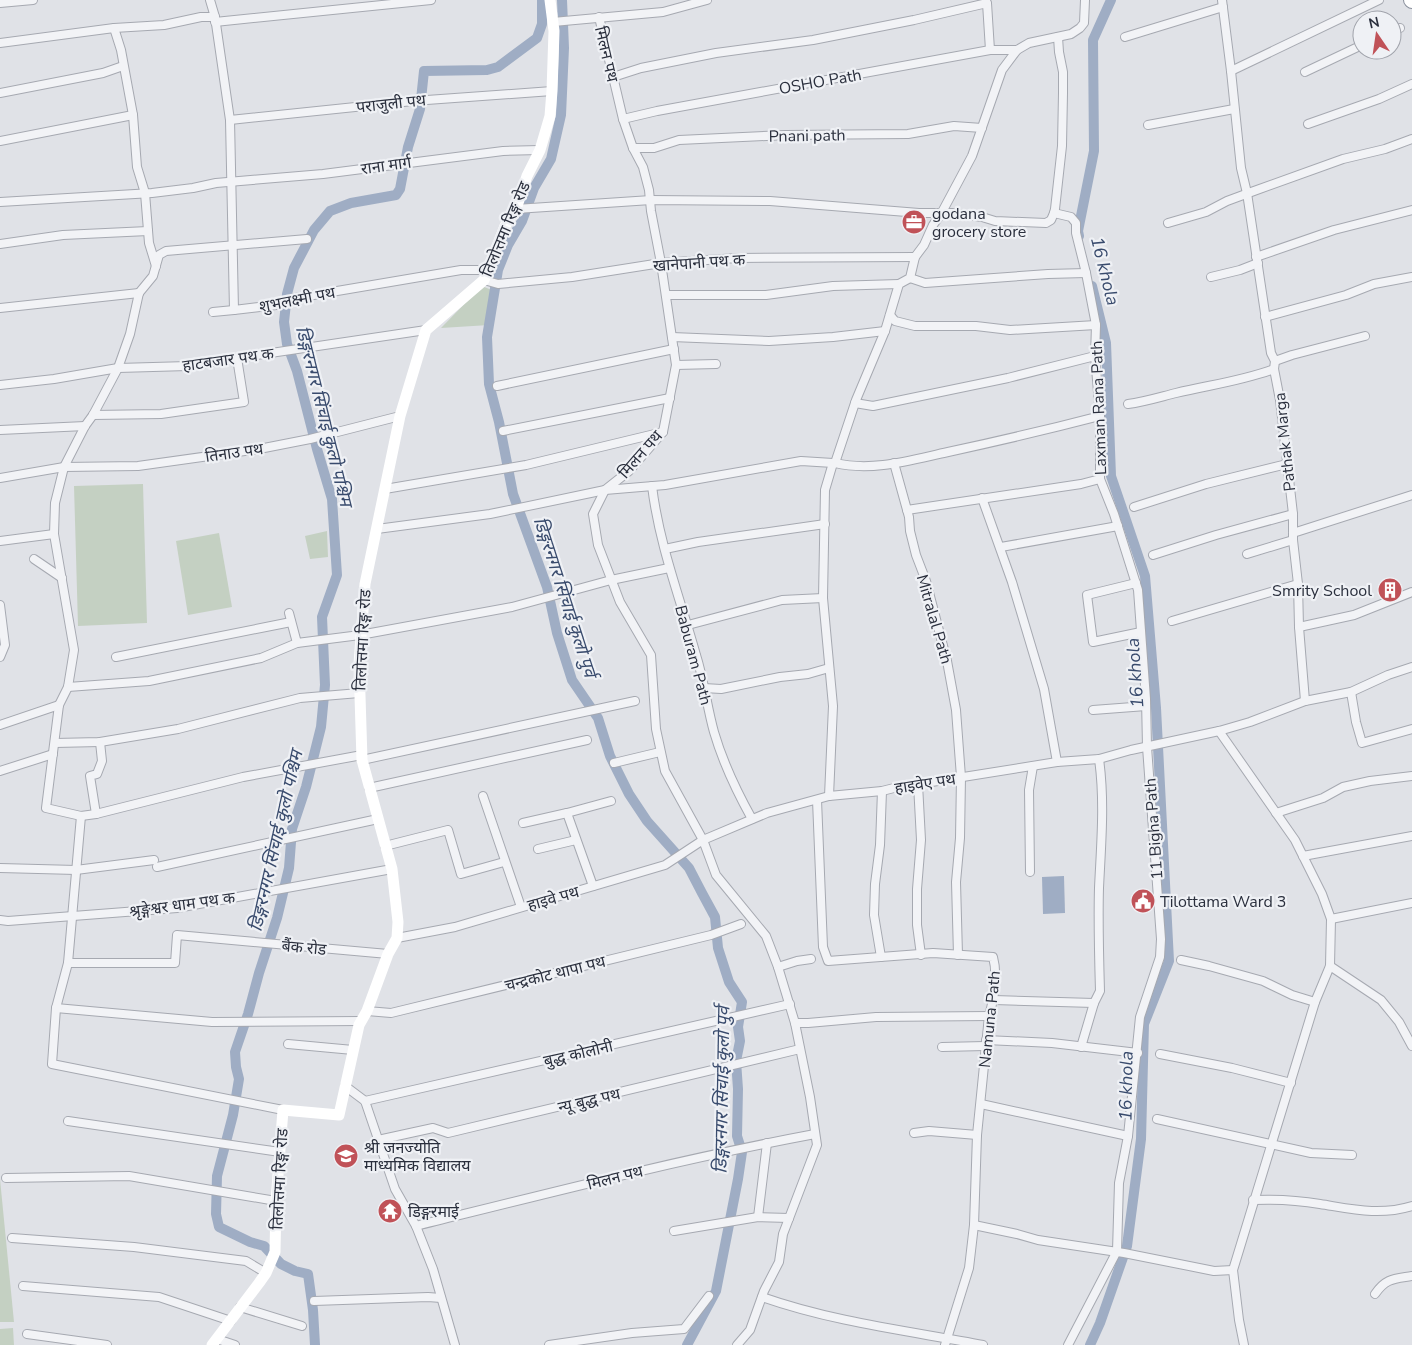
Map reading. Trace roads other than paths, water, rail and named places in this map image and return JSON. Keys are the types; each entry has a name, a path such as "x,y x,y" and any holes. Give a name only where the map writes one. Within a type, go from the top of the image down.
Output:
{"street":[{"path":"0,3 34,0"},
{"name":"शुभलक्ष्मी पथ","path":"210,0 215,19 230,120 234,310 276,305 287,300 461,270 486,275"},
{"path":"0,43 114,28 164,25 201,17 215,19 431,0"},
{"name":"तिलोत्तमा रिङ्ग रोड","path":"214,1342 266,1273 274,1256 283,1110 339,1115 353,1050 364,1016 388,954 397,938 398,922 392,869 362,757 359,693 360,635 365,584 400,416 426,330 486,275 505,226 516,210 540,150 550,116 552,91 554,22 550,0"},
{"path":"554,22 663,12 707,0"},
{"path":"910,278 915,257 924,245 933,225 941,214 972,156 1002,70 1017,50 1029,43 1071,34 1080,28 1084,23 1085,0"},
{"path":"1231,71 1379,0"},
{"path":"612,77 650,66 716,53 812,40 914,20 987,1 990,50"},
{"path":"1125,37 1222,4"},
{"name":"Pathak Marga","path":"1222,4 1241,168 1249,190 1265,317 1280,400 1293,514 1299,627 1306,701"},
{"name":"मिलन पथ","path":"598,17 623,119 633,148 643,167 650,190 676,365 663,432 629,471 605,490 593,514 598,545 620,602 651,655 656,729 665,771 703,840 716,875 766,936 778,967 795,1023 817,1145 783,1234 780,1262 762,1297 750,1330 737,1345"},
{"path":"114,28 121,50 133,115 137,167 145,193 149,243 156,266"},
{"path":"516,210 651,200 770,201 941,214 953,213 995,221 1046,223 1051,220 1056,208 1062,146 1063,72 1058,37"},
{"name":"OSHO Path","path":"623,119 667,109 990,50 1017,50"},
{"path":"1305,72 1352,50"},
{"path":"0,93 104,73 123,66"},
{"path":"1308,124 1379,99 1412,84"},
{"name":"पराजुली पथ","path":"230,120 413,101 552,91"},
{"path":"1148,125 1234,110"},
{"path":"0,141 133,115"},
{"name":"Pnani path","path":"633,148 654,148 679,140 786,135 908,134 954,126 982,128"},
{"path":"1168,223 1206,212 1249,190 1412,139"},
{"name":"राना मार्ग","path":"0,202 145,193 193,188 232,181 323,174 503,151 540,150"},
{"path":"1211,277 1240,270 1257,260 1334,230 1412,210"},
{"name":"Laxman Rana Path","path":"1054,213 1071,217 1076,223 1076,233 1096,325 1095,356 1100,416 1100,479 1118,526 1138,590 1150,746"},
{"path":"0,244 63,235 148,231"},
{"path":"307,239 166,251 158,255 153,276 139,293 130,334 118,368 93,415 84,426 64,467 55,503 54,534 74,650 68,688 59,705 46,808 81,816 96,814 243,777 362,757 635,701"},
{"name":"खानेपानी पथ क","path":"486,275 498,284 572,277 662,263 738,258 915,257"},
{"path":"666,295 766,295 833,286 899,284 910,278 925,283 1086,273"},
{"path":"1265,317 1346,295 1374,284 1412,277"},
{"path":"829,796 833,706 823,598 825,490 856,403 885,331 899,284"},
{"path":"0,308 139,293"},
{"path":"213,312 234,310"},
{"path":"890,315 895,321 916,326 976,326 1010,330 1096,325"},
{"name":"हाटबजार पथ क","path":"0,385 54,379 118,368 188,366 426,330"},
{"path":"672,337 769,340 833,337 885,331"},
{"path":"1128,404 1142,403 1177,393 1232,382 1274,365 1292,355 1365,336"},
{"path":"497,386 674,349"},
{"path":"856,403 872,406 1008,378 1095,356"},
{"path":"93,415 161,414 244,402 237,358"},
{"path":"676,365 716,364"},
{"path":"503,431 670,398"},
{"name":"तिनाउ पथ","path":"0,478 64,467 138,466 259,449 314,438 400,416"},
{"path":"377,529 499,512 605,490 665,485 801,461 834,463 852,467 894,463 1008,439 1100,416"},
{"path":"0,430 84,426"},
{"path":"385,489 507,468 663,432"},
{"name":"Mitralal Path","path":"894,463 909,517 910,531 916,555 926,581 953,686 961,777 960,838 956,882 958,954"},
{"path":"1134,508 1206,484 1287,464"},
{"path":"907,510 1081,484 1100,479"},
{"name":"Baburam Path","path":"652,486 664,549 688,625 721,753 740,798 752,820"},
{"path":"1247,554 1412,495"},
{"path":"982,498 1001,547 1044,689 1057,762"},
{"path":"1153,555 1293,514"},
{"path":"664,549 698,542 825,524"},
{"path":"1001,547 1118,526"},
{"path":"0,541 54,534"},
{"path":"34,559 62,578"},
{"path":"68,688 150,681 261,658 300,642 360,635 512,607 611,580 670,568"},
{"path":"1136,583 1087,595 1093,642 1141,632"},
{"path":"1172,621 1298,584"},
{"path":"1299,627 1354,615 1412,592"},
{"path":"688,625 782,600 823,598"},
{"path":"0,605 5,645 0,657"},
{"path":"289,613 300,642"},
{"path":"116,657 291,622"},
{"name":"हाइवेए पथ","path":"703,840 768,813 829,796 882,791 1057,762 1099,759 1219,731 1250,722 1306,701 1351,692 1388,675 1412,667"},
{"path":"704,688 728,688 780,677 808,674 829,668"},
{"path":"1351,692 1362,743 1412,729"},
{"path":"55,743 100,742 178,729 300,698 359,693"},
{"path":"0,725 59,705"},
{"path":"1094,710 1146,706"},
{"path":"1219,731 1295,840 1322,894 1331,919 1330,966 1315,1002 1233,1270 1238,1320 1244,1345 1251,1345"},
{"path":"370,788 587,740"},
{"path":"96,814 90,776 97,774 102,761 100,742"},
{"name":"11 Bigha Path","path":"1068,1345 1120,1252 1119,1183 1128,1136 1138,1053 1140,1017 1160,956 1161,939 1150,746"},
{"path":"614,763 660,752"},
{"path":"0,771 53,754"},
{"path":"1081,1047 1094,1003 1100,992 1099,889 1103,833 1099,759"},
{"path":"1030,872 1029,790 1033,766"},
{"path":"1276,813 1323,798 1343,787 1370,781 1412,776"},
{"path":"918,784 920,840 917,925 921,955"},
{"path":"881,957 874,915 882,791"},
{"path":"482,796 521,907"},
{"name":"Namuna Path","path":"818,800 823,947 828,961 934,953 993,957 995,964 994,1000 989,1016 977,1135 974,1225 969,1268 946,1342"},
{"path":"523,823 611,801"},
{"path":"567,813 594,886"},
{"path":"81,816 68,964 56,1008 52,1064 283,1110"},
{"path":"0,868 76,870 156,864 292,838 378,819"},
{"path":"385,846 448,830 461,874 504,862"},
{"path":"1303,856 1412,836"},
{"path":"538,849 576,840"},
{"name":"हाइवे पथ","path":"397,938 455,927 665,865 703,840"},
{"name":"श्रृङ्गेश्वर धाम पथ क","path":"0,920 8,921 177,908 392,869"},
{"path":"1331,919 1412,902"},
{"name":"चन्द्रकोट थापा पथ","path":"56,1008 212,1022 246,1022 391,1013 716,933 741,924"},
{"name":"बैंक रोड","path":"68,964 175,963 177,935 388,954"},
{"path":"778,967 797,961 811,960"},
{"path":"1182,960 1263,981 1292,995 1315,1002"},
{"path":"1330,966 1381,1000 1400,1022 1412,1046"},
{"path":"994,1000 1094,1003"},
{"name":"बुद्ध कोलोनी","path":"365,1101 790,1004"},
{"path":"795,1023 876,1017 989,1016"},
{"path":"942,1047 986,1043 1052,1043 1138,1053"},
{"path":"288,1044 353,1050"},
{"name":"न्यू बुद्ध पथ","path":"378,1140 433,1128 448,1133 800,1049"},
{"path":"1160,1054 1232,1068 1291,1083"},
{"path":"345,1086 365,1101 395,1189 416,1226 433,1269 455,1345"},
{"path":"981,1104 1128,1136"},
{"path":"1157,1119 1311,1153 1352,1156"},
{"path":"68,1121 280,1152"},
{"path":"914,1133 929,1131 977,1135"},
{"name":"मिलन पथ","path":"416,1226 721,1153 815,1134"},
{"path":"758,1217 763,1144"},
{"path":"6,1178 129,1176 276,1201"},
{"path":"1253,1200 1276,1199 1360,1211 1398,1210 1412,1206"},
{"path":"674,1231 758,1217 789,1218"},
{"path":"974,1225 1038,1240 1120,1252 1214,1271 1233,1270"},
{"path":"12,1238 134,1247 246,1261 266,1273"},
{"path":"1375,1294 1381,1285 1388,1280 1412,1276"},
{"path":"23,1286 159,1297 231,1321"},
{"path":"549,1345 632,1333 684,1330 709,1296"},
{"path":"762,1297 811,1312 930,1336 946,1342 983,1345"},
{"path":"314,1301 441,1298"},
{"path":"240,1307 302,1326"},
{"path":"27,1334 108,1345"},
{"path":"214,1342 235,1345"}],"water":[{"path":"1064,876 1065,913 1043,914 1042,877"}],"waterway":[{"name":"डिङ्गरनगर सिंचाई कुलो पश्चिम","path":"315,1345 308,1274 295,1271 281,1264 264,1246 250,1242 219,1227 216,1214 217,1176 233,1115 239,1079 235,1052 277,918 289,868 292,829 306,787 321,727 325,685 322,617 337,575 332,499 297,371 287,344 284,322 287,294 294,268 314,230 330,211 351,203 396,195 400,189 408,147 420,109 424,71 487,70 498,67 537,38 542,24 542,0"},
{"name":"डिङ्गरनगर सिंचाई कुलो पुर्व","path":"562,0 564,48 561,115 551,159 534,188 522,221 508,245 498,270 487,337 489,384 499,422 513,494 547,587 557,633 572,680 598,718 610,756 629,794 647,821 689,868 715,917 718,948 729,982 742,1002 738,1027 740,1041 736,1061 738,1089 737,1136 742,1152 738,1179 716,1291 687,1345"},
{"name":"16 khola","path":"1079,236 1078,231 1094,151 1093,40 1111,0"},
{"name":"16 khola","path":"1090,1345 1100,1323 1127,1246 1141,1139 1144,1024 1169,961 1156,708 1145,576 1111,476 1106,343 1092,286"}],"place":[{"name":"godana grocery store","path":"914,222"},
{"name":"Smrity School","path":"1390,590"},
{"name":"Tilottama Ward 3","path":"1143,901"},
{"name":"श्री जनज्योति माध्यमिक विद्यालय","path":"346,1156"},
{"name":"डिङ्गरमाई","path":"390,1211"}]}
